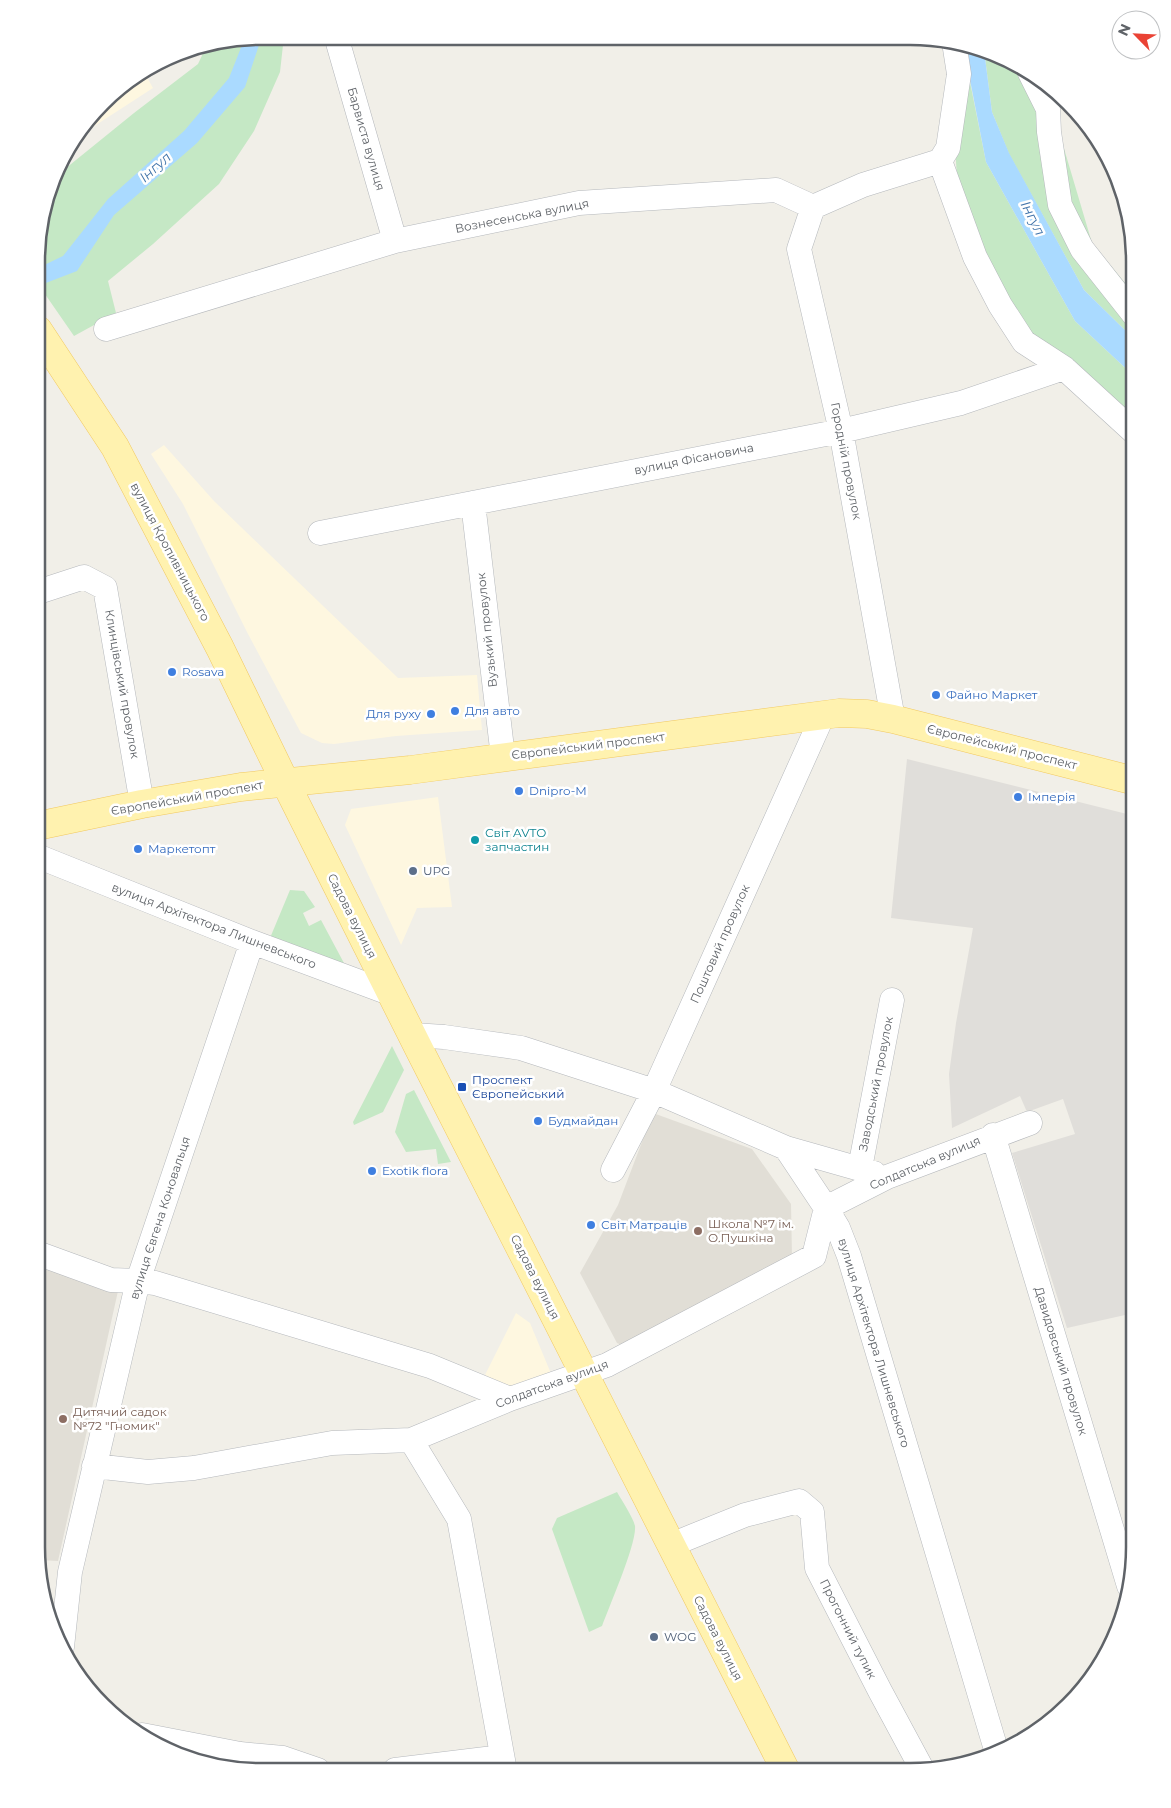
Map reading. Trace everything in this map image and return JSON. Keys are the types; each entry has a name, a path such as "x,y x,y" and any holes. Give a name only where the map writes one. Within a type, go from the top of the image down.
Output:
{"main road":[{"name":"вулиця Кропивницького","path":"45,340 115,447 220,648 285,782"},
{"name":"Європейський проспект","path":"45,824 142,804 241,787 410,770 839,713 867,714 893,719 1126,779"},
{"name":"Садова вулиця","path":"285,782 782,1763"}],"street":[{"name":"Барвиста вулиця","path":"339,45 396,241"},
{"path":"813,207 863,185 940,162 948,148 959,74 955,50"},
{"path":"1057,105 1049,132 1060,205 1082,249 1126,305"},
{"path":"940,162 975,257 1000,304 1024,342 1064,368 1126,425"},
{"name":"Вознесенська вулиця","path":"106,329 396,241 579,203 776,190 813,207"},
{"name":"Городній провулок","path":"813,207 799,249 841,430 893,719"},
{"name":"вулиця Фісановича","path":"320,533 841,430 961,403 1064,368"},
{"name":"Вузький провулок","path":"473,503 503,757"},
{"name":"Клинцівський провулок","path":"45,590 84,577 105,588 142,804"},
{"name":"Поштовий провулок","path":"613,1170 654,1091 823,715"},
{"name":"вулиця Архітектора Лишневського","path":"45,859 252,942 392,994"},
{"name":"вулиця Євгена Коновальця","path":"63,1635 70,1572 138,1281 252,942"},
{"name":"Заводський провулок","path":"860,1168 892,1000"},
{"path":"413,1035 444,1037 522,1048 654,1091 786,1148 887,1177"},
{"name":"Солдатська вулиця","path":"826,1208 887,1177 1030,1122"},
{"name":"Давидовський провулок","path":"993,1136 1125,1571"},
{"name":"вулиця Архітектора Лишневського","path":"786,1148 838,1228 849,1256 996,1746"},
{"path":"826,1208 814,1256 849,1256"},
{"path":"45,1256 110,1280 155,1283 430,1366 510,1399"},
{"name":"Солдатська вулиця","path":"94,1466 148,1472 194,1468 332,1443 411,1440 510,1399 607,1365 814,1256"},
{"path":"411,1440 459,1519 503,1763"},
{"name":"Прогонний тупик","path":"671,1545 745,1515 800,1501 812,1512 817,1568 919,1763"},
{"path":"166,1741 248,1762 283,1758 298,1763"}],"shaded area":[{"path":"147,77 153,88 92,128 108,108 141,81"},
{"path":"164,445 214,501 398,678 477,675 482,730 396,736 334,744 322,743 301,733 248,634 183,504 151,454"},
{"path":"907,759 1126,814 1126,1315 1067,1328 1012,1153 1075,1134 1063,1099 1027,1112 1020,1096 952,1128 949,1074 973,928 891,918"},
{"path":"438,797 452,907 417,908 401,945 345,825 351,809"},
{"name":"Школа №7 ім. О.Пушкіна","path":"653,1113 752,1149 791,1204 792,1257 626,1347 617,1343 580,1273 618,1205"},
{"name":"Дитячий садок №72 \"Гномик\"","path":"45,1267 118,1291 58,1561 45,1560"},
{"path":"516,1313 530,1323 552,1376 515,1391 485,1375"}],"green space":[{"path":"247,45 283,45 280,72 254,131 219,184 153,244 108,281 116,313 74,336 45,294 45,247 52,205 61,178 66,168 198,64 205,52"},
{"path":"962,51 964,52 986,162 1075,321 1126,369 1126,421 1025,334 983,267 957,178 951,81"},
{"path":"985,58 1030,81 1048,96 1092,243 1126,284 1126,331 1084,290 1009,154 992,112"},
{"path":"290,890 304,891 315,907 303,913 309,926 321,920 345,965 270,938"},
{"path":"392,1046 404,1070 383,1112 354,1125 353,1122"},
{"path":"414,1090 451,1162 438,1164 436,1149 406,1152 395,1132 406,1094"},
{"path":"617,1492 634,1522 632,1546 602,1626 589,1632 552,1529 557,1518"}],"water":[{"name":"Інгул","path":"259,45 245,87 197,143 114,215 77,271 45,283 45,265 63,256 108,199 184,131 229,78 242,46"},
{"name":"Інгул","path":"964,52 985,58 992,112 1009,153 1084,290 1126,331 1126,369 1075,321 986,162"}],"place":[{"name":"Rosava","path":"172,672"},
{"name":"Файно Маркет","path":"936,695"},
{"name":"Для авто","path":"455,711"},
{"name":"Для руху","path":"431,714"},
{"name":"Dnipro-M","path":"519,791"},
{"name":"Імперія","path":"1018,797"},
{"name":"Світ AVTO запчастин","path":"475,840"},
{"name":"Маркетопт","path":"138,849"},
{"name":"UPG","path":"413,871"},
{"name":"Проспект Європейський","path":"462,1087"},
{"name":"Будмайдан","path":"538,1121"},
{"name":"Exotik flora","path":"372,1171"},
{"name":"Світ Матраців","path":"591,1225"},
{"name":"Школа №7 ім. О.Пушкіна","path":"698,1231"},
{"name":"Дитячий садок №72 \"Гномик\"","path":"63,1419"},
{"name":"WOG","path":"654,1637"}]}
